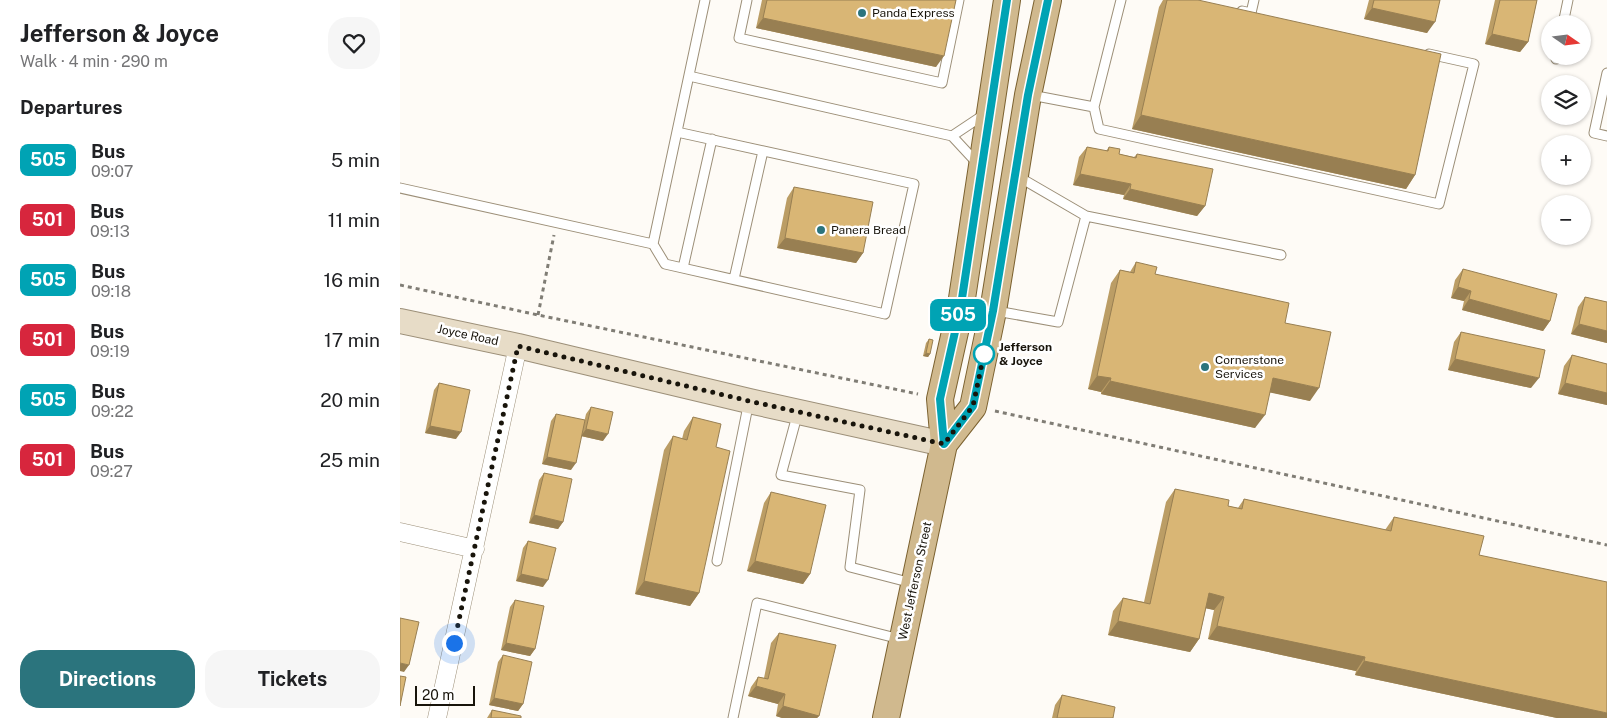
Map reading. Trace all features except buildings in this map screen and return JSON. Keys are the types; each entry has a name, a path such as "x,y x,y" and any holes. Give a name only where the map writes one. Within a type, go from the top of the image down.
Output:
{"main road":[{"name":"West Jefferson Street","path":"886,718 944,444 940,399 961,305 1007,0"},
{"name":"West Jefferson Street","path":"944,444 973,406 993,311 1028,95 1048,0"}],"street":[{"name":"Joyce Road","path":"400,321 518,346 749,401 944,444"},
{"path":"438,718 518,346"},
{"path":"400,532 475,549"}],"lane":[{"path":"678,132 914,184 885,314 665,264 653,244 705,0"},
{"path":"747,0 740,38 942,84 959,0"},
{"path":"1121,0 1094,107 1099,129 1439,204 1474,64 1416,51"},
{"path":"1251,13 1254,0"},
{"path":"1565,15 1568,0"},
{"path":"1233,10 1261,15"},
{"path":"1607,73 1594,133 1607,136"},
{"path":"689,76 952,136 982,168"},
{"path":"1028,95 1094,107"},
{"path":"952,136 990,112"},
{"path":"683,268 712,140"},
{"path":"734,279 763,151"},
{"path":"1014,174 1086,216 1281,255"},
{"path":"400,188 653,244"},
{"path":"993,311 1058,322 1086,216"},
{"path":"717,561 749,401"},
{"path":"798,412 781,475 860,490 850,567 915,584"},
{"path":"733,718 757,603 903,640"}],"path":[{"path":"538,315 557,222"},
{"path":"400,285 927,396"},
{"path":"991,411 1607,545"}],"bus line":[{"name":"505","path":"1007,0 961,305 940,399 944,444 973,406 993,311 1014,174 1048,0"}],"place":[{"name":"Panda Express","path":"862,13"},
{"name":"Panera Bread","path":"821,230"},
{"name":"Jefferson & Joyce","path":"984,354"},
{"name":"Cornerstone Services","path":"1205,367"}],"route":[{"path":"454,643 518,346 749,401 944,444 973,406 985,349 984,354"}]}
